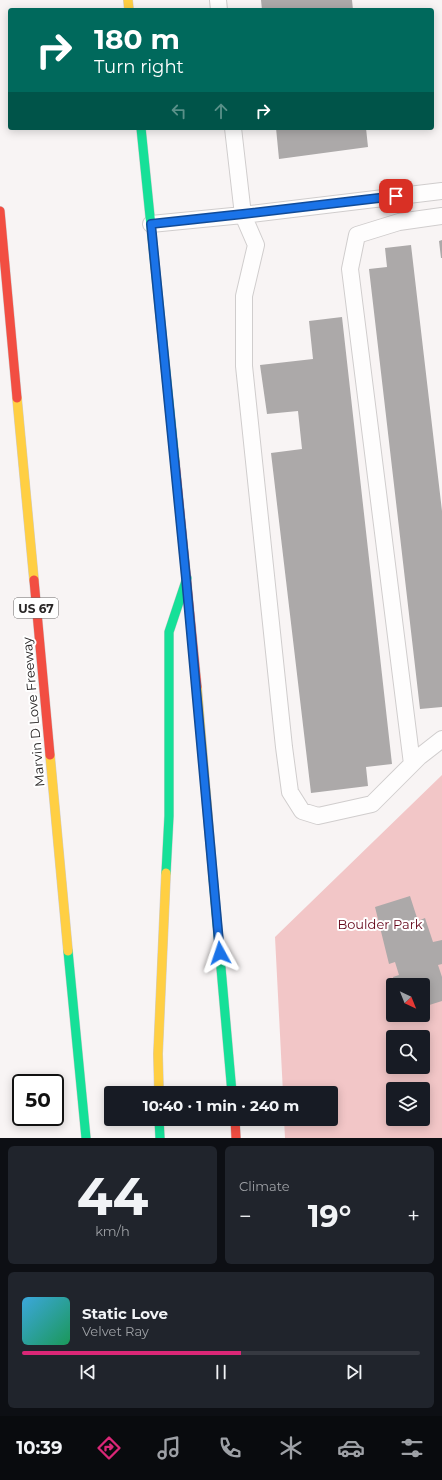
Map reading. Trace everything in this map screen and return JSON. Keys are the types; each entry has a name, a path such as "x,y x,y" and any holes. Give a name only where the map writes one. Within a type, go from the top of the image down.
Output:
{"main road":[{"path":"141,130 186,578 231,1086"},
{"name":"Marvin D Love Freeway","path":"0,211 86,1138"},
{"path":"159,1086 158,1054 170,816 168,632 186,578"},
{"path":"159,1126 160,1138"},
{"path":"235,1126 236,1138"}],"lane":[{"path":"233,130 243,214 256,245 244,296 244,366 290,792 302,811 318,816 372,804 412,764 442,739"},
{"path":"151,224 442,190"},
{"path":"412,764 350,269 357,235 399,222 442,216"}],"green space":[{"name":"Boulder Park","path":"442,775 442,1138 285,1138 284,1126 338,1126 338,1086 283,1086 275,937"}],"building":[{"path":"261,0 352,0 353,8 262,8"},
{"path":"276,130 366,130 368,147 279,159"},
{"path":"442,240 442,258 441,258 439,241"},
{"path":"411,245 442,511 442,707 420,709 369,269 387,267 385,248"},
{"path":"342,317 392,764 366,767 368,786 311,793 271,453 302,449 298,411 267,414 260,365 313,359 309,321"},
{"path":"410,896 418,921 425,918 433,942 442,940 442,964 438,965 442,977 442,1001 430,1005 430,978 393,978 399,975 395,962 389,964 375,907"}],"traffic: fast":[{"path":"141,130 175,462"},
{"path":"166,873 169,816 169,632 187,578"},
{"path":"213,877 231,1086"},
{"path":"68,951 86,1138"},
{"path":"159,1126 160,1138"}],"traffic: slow":[{"path":"128,0 129,8"},
{"path":"17,398 34,580"},
{"path":"197,687 213,877"},
{"path":"50,755 68,951"},
{"path":"159,1086 158,1054 166,873"}],"traffic: jam":[{"path":"0,211 17,398"},
{"path":"175,462 197,687"},
{"path":"34,580 50,755"},
{"path":"235,1126 236,1138"}],"route":[{"path":"220,953 186,578 151,224 396,196"}]}
